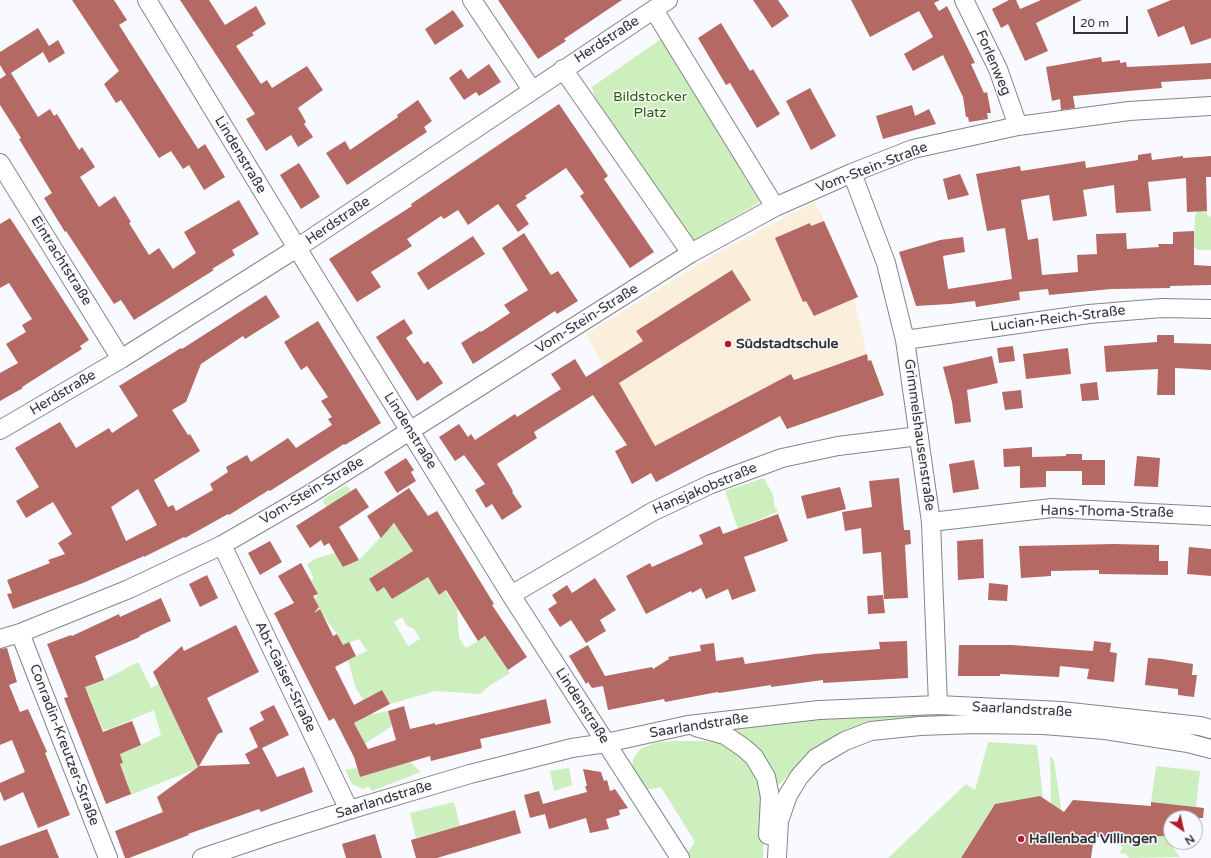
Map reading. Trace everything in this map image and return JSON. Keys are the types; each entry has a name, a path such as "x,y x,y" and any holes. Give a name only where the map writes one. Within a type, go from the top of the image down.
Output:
{"street":[{"name":"Lindenstraße","path":"146,0 511,595 680,858"},
{"path":"472,0 532,90"},
{"name":"Forlenweg","path":"964,0 998,69 1018,126"},
{"name":"Herdstraße","path":"0,430 121,359 297,248 661,5"},
{"path":"661,5 775,207"},
{"path":"563,69 691,253"},
{"name":"Vom-Stein-Straße","path":"0,639 20,633 129,589 222,545 310,494 691,253 775,207 852,173 913,150 1018,126 1129,111 1211,106"},
{"name":"Eintrachtstraße","path":"0,163 121,359"},
{"name":"Grimmelshausenstraße","path":"852,173 886,263 905,340 931,522 938,706"},
{"name":"Lucian-Reich-Straße","path":"905,340 1089,314 1171,308 1211,309"},
{"name":"Hansjakobstraße","path":"511,595 652,512 711,484 782,458 838,446 919,436"},
{"name":"Hans-Thoma-Straße","path":"931,522 1052,508 1211,516"},
{"name":"Abt-Gaiser-Straße","path":"222,545 349,810"},
{"name":"Conradin-Kreutzer-Straße","path":"20,633 108,858"},
{"name":"Saarlandstraße","path":"202,858 349,810 478,772 572,748 606,743 688,725 819,710 938,706 1061,711 1200,726 1211,729"},
{"name":"Saarlandstraße","path":"777,858 779,820 788,795 799,778 816,758 845,741 871,731 920,726 984,724 1044,725 1105,730 1188,742 1211,749"},
{"path":"688,725 725,735 754,757 766,777 770,798 768,858"}],"shaded area":[{"name":"Südstadtschule","path":"815,202 858,297 854,299 867,354 869,360 871,360 884,395 787,429 780,417 656,482 651,473 632,484 615,451 636,441 607,373 586,334 722,250"}],"green space":[{"name":"Bildstocker Platz","path":"661,39 760,202 692,242 598,108 592,87"},
{"path":"1197,211 1207,211 1206,214 1211,217 1211,250 1197,250 1194,246 1195,216"},
{"path":"764,478 773,495 775,509 778,509 777,512 747,525 739,532 725,491"},
{"path":"347,485 351,491 334,503 339,526 322,500"},
{"path":"392,525 395,525 402,534 415,525 439,595 445,591 457,608 459,638 466,648 485,637 510,673 489,686 480,694 435,691 390,704 382,690 363,700 355,686 348,660 367,651 359,639 343,645 337,634 322,614 315,599 318,594 311,580 314,579 307,564 317,558 335,553 344,567 359,560","holes":["407,555 388,593 384,587 377,592 369,579","402,617 407,626 414,629 420,639 408,646 394,622"]},
{"path":"138,662 151,688 159,684 198,768 128,796 128,784 120,764 123,763 120,754 161,735 154,710 110,729 103,730 85,687 104,680"},
{"path":"388,711 392,726 365,744 354,723 368,715"},
{"path":"973,713 973,717 919,719 805,759 778,785 769,765 729,729 814,719 880,715"},
{"path":"672,741 705,741 718,743 731,748 741,754 758,775 765,806 763,858 688,858 686,854 695,842 661,787 646,790 632,769 633,759 640,749 655,743"},
{"path":"988,742 1037,745 1043,798 1040,796 995,804 961,858 888,858 966,784 975,790"},
{"path":"1050,756 1054,760 1062,815 1058,820 1051,803"},
{"path":"410,762 421,772 372,791 368,786 363,789 352,784 345,770 357,768 360,777"},
{"path":"1156,766 1200,771 1196,807 1151,802"},
{"path":"569,768 572,785 554,791 550,771"},
{"path":"454,802 460,826 416,838 410,813"},
{"path":"1124,836 1163,836 1163,850 1175,850 1180,857 1129,858 1126,854 1119,853 1123,848 1117,841"}],"building":[{"path":"72,0 114,0 127,20 119,25 198,149 205,144 225,177 204,190 189,165 183,169 171,151 159,158 121,100 116,103 104,84 119,71"},
{"path":"180,0 209,0 225,25 256,6 266,24 252,33 254,35 236,46 261,84 267,80 272,88 307,66 323,90 298,108 306,122 304,124 313,137 298,147 291,135 266,151 246,119 255,114"},
{"path":"498,0 622,0 564,39 566,41 538,59"},
{"path":"753,0 778,0 789,16 772,28"},
{"path":"851,0 940,0 934,3 939,11 947,6 975,63 971,64 984,93 987,92 991,113 987,113 988,119 969,122 968,117 966,117 963,97 943,55 913,71 904,54 933,37 919,11 870,37"},
{"path":"1009,0 1016,0 1020,9 1041,0 1082,0 1036,23 1048,51 1025,61 1008,24 1001,28 992,9"},
{"path":"1171,0 1211,0 1211,38 1191,45 1184,26 1158,37 1147,10"},
{"path":"453,10 464,26 435,45 425,29"},
{"path":"721,23 750,71 753,69 780,114 757,128 730,83 726,85 698,38"},
{"path":"38,28 49,46 58,40 65,53 49,63 43,52 11,73 38,117 50,109 54,116 57,114 79,150 82,147 95,167 80,177 99,207 115,196 131,222 129,223 149,255 159,248 173,269 196,253 184,232 239,200 259,234 232,250 235,255 212,269 214,270 134,320 121,300 114,304 66,231 65,232 44,198 52,193 19,139 21,138 0,105 0,79 6,75 0,65 0,52"},
{"path":"1101,57 1102,62 1120,60 1120,63 1126,62 1127,67 1211,63 1211,79 1161,82 1162,88 1073,96 1075,108 1061,110 1060,99 1052,101 1046,67"},
{"path":"489,64 501,82 479,96 476,92 464,100 449,78 461,69 468,79"},
{"path":"810,88 836,136 811,150 786,101"},
{"path":"418,100 432,121 424,127 427,132 347,185 326,153 345,141 350,150 398,117 397,115"},
{"path":"559,104 608,176 604,179 654,252 630,268 580,196 584,193 566,168 525,196 527,198 516,205 529,224 518,232 498,204 468,225 458,210 444,219 441,216 407,239 412,246 371,272 381,287 357,302 329,259 412,206 411,204"},
{"path":"912,105 915,116 929,109 936,124 883,139 876,116"},
{"path":"1151,153 1152,160 1183,156 1183,158 1211,156 1211,177 1206,177 1207,211 1187,212 1186,178 1148,182 1151,211 1116,213 1114,185 1083,190 1087,216 1053,221 1049,195 1021,200 1028,240 1038,238 1042,275 1078,272 1077,255 1097,254 1096,234 1126,233 1127,249 1159,247 1158,244 1173,244 1173,232 1194,231 1194,265 1211,266 1211,285 1170,286 1170,288 1111,289 1049,295 1048,289 1019,292 1020,300 976,307 975,301 916,306 899,252 940,240 963,237 965,252 943,256 948,289 1012,279 1005,228 987,231 976,174 1020,166 1021,171 1085,161 1086,168 1138,160 1138,155"},
{"path":"299,163 320,197 301,209 280,175"},
{"path":"960,174 969,195 948,200 943,179"},
{"path":"10,218 89,340 80,346 82,349 22,387 23,388 0,401 0,373 18,363 6,344 26,332 22,325 32,319 9,283 0,288 0,224"},
{"path":"824,221 858,297 814,316 806,301 803,302 775,238 810,223 811,226"},
{"path":"524,233 551,275 558,271 578,301 557,314 555,311 473,364 461,343 510,313 504,305 528,290 502,248"},
{"path":"473,236 485,254 428,290 417,273"},
{"path":"732,270 751,300 619,383 655,446 791,374 794,380 867,354 868,361 871,360 884,395 787,429 780,416 656,482 651,473 632,484 615,451 627,445 593,395 534,432 537,438 497,464 522,507 502,520 492,504 486,508 475,490 485,484 464,455 455,461 439,437 459,424 468,437 471,434 475,440 515,414 517,417 561,389 551,374 575,359 586,377 643,341 636,331"},
{"path":"266,295 280,317 245,339 243,336 201,364 186,402 172,410 188,435 190,434 200,451 154,480 168,507 173,505 176,511 213,490 210,484 228,472 226,467 247,455 251,462 288,438 296,448 332,425 328,419 332,417 321,401 328,397 307,366 301,370 284,342 318,321 381,423 345,445 344,444 270,491 269,490 229,515 228,514 185,538 184,537 144,557 83,583 13,609 7,594 12,593 7,580 50,563 48,560 65,554 58,543 72,534 53,502 26,518 16,501 39,487 15,448 60,422 76,448 109,428 112,433 138,416 119,386 181,348 182,349","holes":["138,489 157,525 126,541 111,507"]},
{"path":"404,319 413,333 406,338 424,364 428,361 443,383 417,401 376,337"},
{"path":"1157,335 1174,335 1174,343 1211,344 1211,370 1175,368 1175,395 1157,395 1158,369 1106,372 1104,346 1157,342"},
{"path":"1013,346 1015,361 999,363 997,348"},
{"path":"1068,348 1071,374 1026,379 1023,354"},
{"path":"992,356 998,383 967,390 971,422 955,424 952,402 943,367"},
{"path":"1097,382 1099,400 1082,401 1080,384"},
{"path":"1021,390 1023,408 1005,410 1002,392"},
{"path":"1032,447 1032,457 1082,454 1082,460 1105,460 1105,485 1082,485 1082,471 1046,471 1046,487 1020,488 1020,466 1004,467 1003,449"},
{"path":"1137,456 1160,458 1158,487 1134,486"},
{"path":"406,458 414,470 411,472 416,481 397,493 384,472"},
{"path":"974,460 979,489 953,493 949,464"},
{"path":"899,478 904,530 910,530 911,544 905,545 908,598 884,599 881,552 863,554 861,528 845,531 842,512 872,507 869,481"},
{"path":"840,487 846,509 807,519 801,496"},
{"path":"356,488 369,507 339,527 359,560 343,567 329,543 324,546 321,540 310,548 296,526"},
{"path":"409,488 428,516 437,511 494,604 492,605 527,657 508,670 485,636 478,641 446,590 439,595 428,577 392,599 384,587 377,592 369,579 413,551 394,523 381,538 367,516"},
{"path":"778,514 788,541 744,557 756,591 732,600 728,589 706,599 701,588 692,593 691,591 646,614 626,576 650,563 652,567 703,544 699,535 720,526 723,534"},
{"path":"983,539 984,578 958,580 957,541"},
{"path":"270,541 282,562 260,575 248,553"},
{"path":"1114,544 1159,545 1159,561 1168,561 1168,575 1099,574 1099,570 1051,571 1051,576 1021,578 1019,546"},
{"path":"1189,547 1211,549 1211,576 1187,574"},
{"path":"301,563 318,594 313,596 319,607 314,613 320,609 333,636 337,634 343,645 349,642 356,656 335,667 354,705 382,690 390,704 354,723 368,749 396,740 388,711 404,706 410,729 435,723 435,725 546,699 551,723 480,739 482,748 431,761 430,756 360,777 354,757 334,718 329,721 274,613 294,603 278,576"},
{"path":"207,575 218,598 200,607 189,584"},
{"path":"595,578 616,610 600,620 606,631 586,643 571,620 560,627 548,609 557,603 552,595 567,585 572,593"},
{"path":"989,583 1008,585 1007,601 988,600"},
{"path":"883,595 885,613 868,614 867,596"},
{"path":"161,598 171,621 139,636 140,637 95,656 104,680 85,687 103,732 132,721 141,745 120,754 123,763 120,764 131,794 106,804 64,698 68,697 47,644 71,635 72,636 119,614 120,617"},
{"path":"236,625 259,672 207,698 223,732 218,734 199,766 250,764 245,754 258,747 249,728 264,720 260,712 274,705 289,735 262,748 277,777 304,767 313,792 261,812 259,809 188,834 189,835 129,858 125,858 115,831 163,812 157,797 198,767 153,672 182,646 184,651"},
{"path":"907,641 908,678 823,683 823,680 771,687 771,685 718,692 665,702 664,699 608,710 603,686 592,688 588,682 586,684 569,656 588,645 605,676 652,667 653,669 669,659 668,657 701,651 700,645 714,643 716,661 743,657 745,664 815,654 880,649 879,642"},
{"path":"1094,641 1111,643 1110,652 1117,653 1114,682 1087,679 1089,669 1060,666 1059,677 1000,674 1000,676 958,676 959,645 1012,645 1093,651"},
{"path":"7,648 17,682 9,685 20,712 28,709 47,752 45,753 70,815 38,828 23,792 4,801 0,791 0,783 25,772 12,740 0,745 0,649"},
{"path":"1148,658 1193,664 1192,675 1197,675 1194,697 1178,695 1178,689 1145,685"},
{"path":"583,769 601,772 604,781 607,780 610,791 615,789 628,808 619,810 620,815 606,819 609,829 590,833 586,818 549,829 545,814 530,818 524,795 539,791 543,804 587,792"},
{"path":"1040,796 1064,812 1073,800 1151,806 1151,802 1204,808 1203,818 1203,810 1163,810 1163,836 1094,837 1091,858 961,858 995,804"},
{"path":"515,810 521,833 437,858 416,858 411,840"},
{"path":"47,829 59,858 0,858 0,846"},
{"path":"375,834 382,858 346,858 342,844"}],"place":[{"name":"Südstadtschule","path":"728,344"},
{"name":"Hallenbad Villingen","path":"1021,839"}]}
